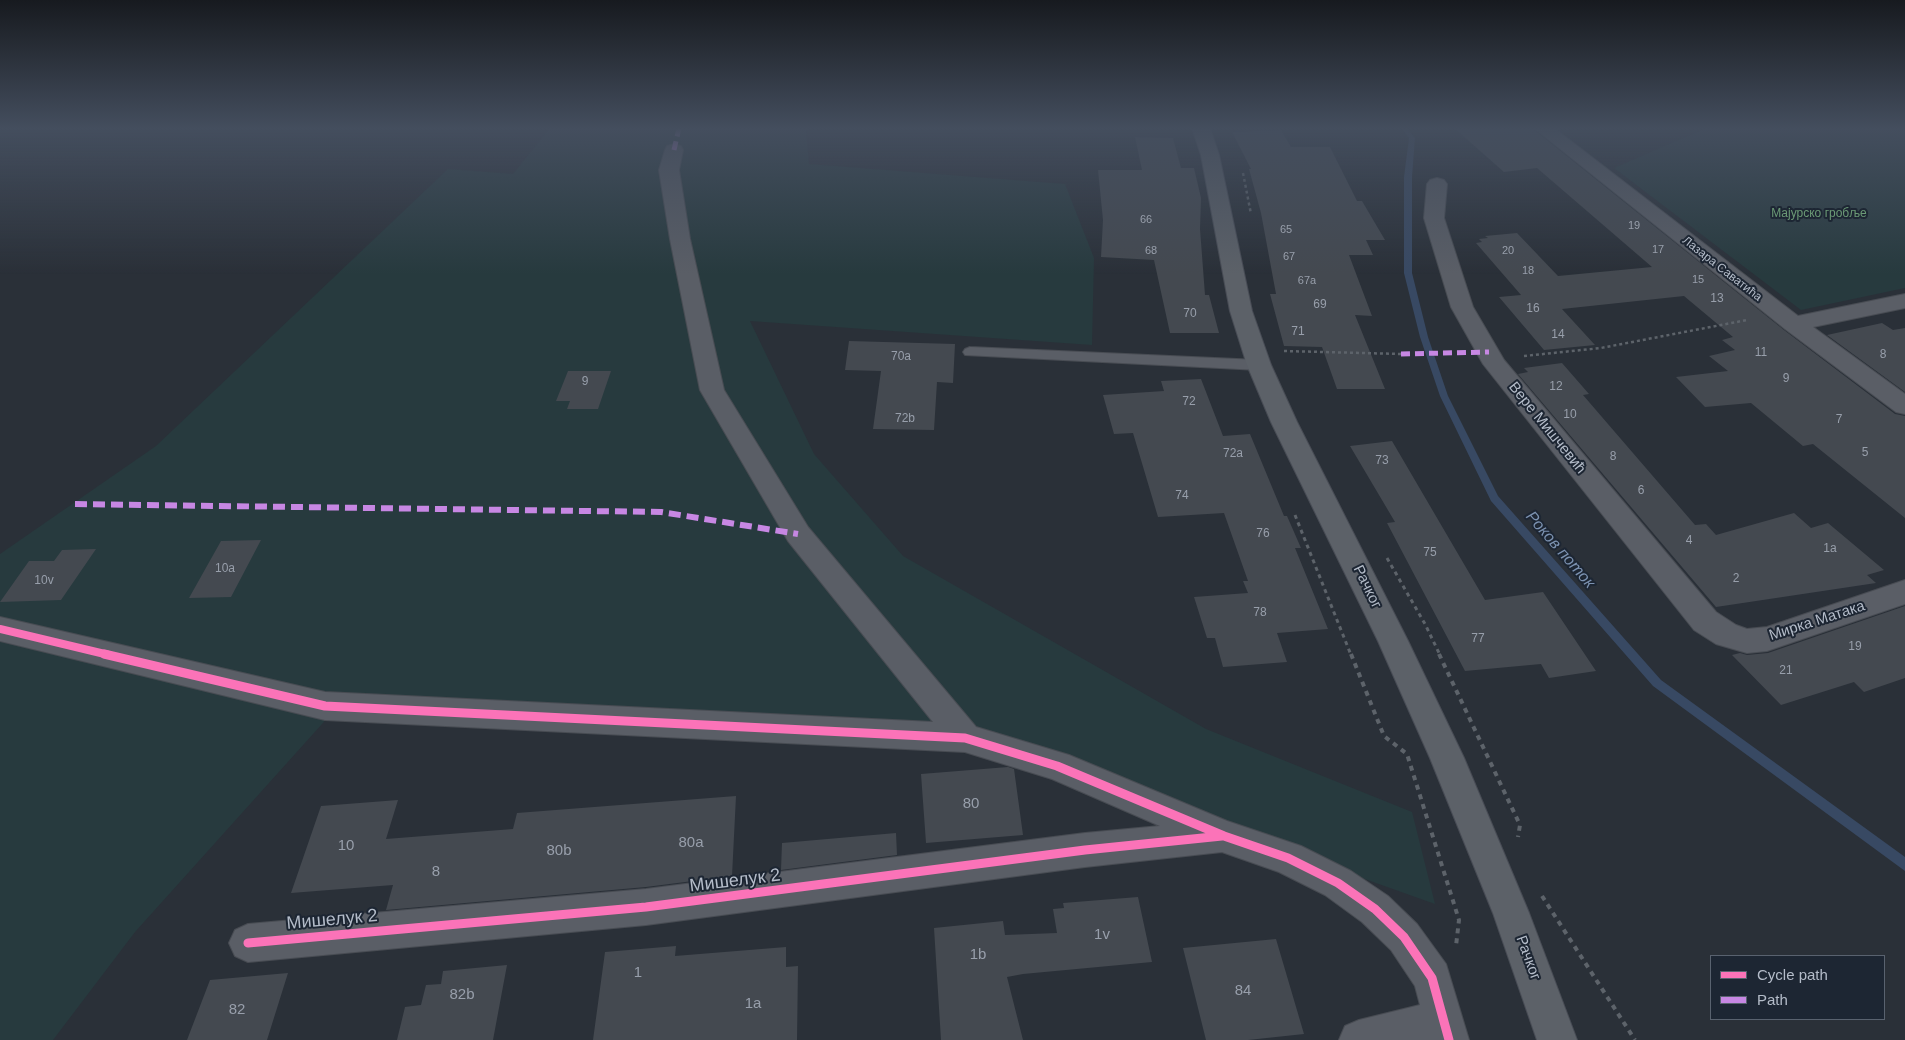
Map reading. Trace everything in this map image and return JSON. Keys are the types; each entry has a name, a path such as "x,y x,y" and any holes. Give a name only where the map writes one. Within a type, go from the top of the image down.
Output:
{"main road":[{"name":"Рачког","path":"1214,177 1241,311 1277,356 1284,422 1393,641 1450,766 1511,913 1557,1040"}],"street":[{"path":"670,177 680,239 712,390 798,534 966,738"},
{"name":"Лазара Саватића","path":"1605,177 1787,319 1905,406"},
{"name":"Вере Мишчевић","path":"1438,184 1434,218 1442,248 1462,307 1492,359 1705,621 1727,635"},
{"path":"1787,319 1905,301"},
{"name":"Мирка Матака","path":"1727,635 1747,641 1767,638 1905,592"},
{"path":"0,629 325,706 966,738 1057,766 1224,836 1288,858 1338,883 1375,908 1404,936 1432,978 1446,1030 1359,1040"},
{"name":"Мишелук 2","path":"248,943 646,906 780,891 1085,850 1224,836"}],"lane":[{"path":"970,352 1277,356"}],"path":[{"path":"1244,177 1250,197 1251,215"},
{"path":"1492,359 1601,348 1787,319"},
{"path":"1277,356 1401,354"},
{"path":"1387,556 1425,624 1520,825 1517,835 1521,844"},
{"path":"1539,891 1635,1040"}],"green space":[{"path":"440,177 969,177 1065,184 1094,258 1092,345 750,321 814,454 903,556 1206,729 1412,812 1435,904 974,740 340,704 135,932 53,1040 0,1040 0,554 156,446"},
{"name":"Мајурско гробље","path":"1625,177 1905,177 1905,288 1801,310"}],"building":[{"path":"1099,177 1196,177 1201,198 1200,229 1205,295 1209,295 1219,333 1170,333 1154,260 1101,257 1103,220"},
{"path":"1251,177 1345,177 1357,201 1362,201 1385,240 1366,240 1373,255 1349,255 1372,316 1355,315 1385,389 1337,389 1322,347 1284,346 1270,294 1276,294 1261,213"},
{"path":"1547,177 1593,177 1784,330 1895,414 1905,416 1905,518 1813,444 1803,446 1751,403 1705,407 1676,377 1728,371 1709,356 1735,350 1722,340 1733,337 1684,296 1562,309 1595,345 1544,350 1499,297 1521,295 1476,243 1482,242 1479,239 1488,238 1485,236 1517,233 1558,276 1652,267"},
{"path":"1882,323 1893,330 1905,328 1905,392 1827,335"},
{"path":"849,341 955,344 953,383 937,382 934,430 873,429 881,371 845,370"},
{"path":"1562,363 1589,394 1583,395 1695,525 1706,524 1716,535 1794,513 1811,528 1828,523 1884,570 1867,575 1876,583 1716,607 1518,374 1528,372 1524,368"},
{"path":"568,371 611,371 598,409 567,409 570,401 556,401"},
{"path":"1201,379 1223,436 1250,434 1284,516 1287,516 1301,548 1295,548 1328,629 1277,633 1287,662 1223,667 1215,638 1207,638 1194,597 1248,593 1243,581 1248,581 1224,513 1158,517 1133,433 1114,434 1103,395 1164,391 1161,381"},
{"path":"1392,441 1485,600 1543,592 1596,671 1549,678 1541,664 1465,671 1387,523 1395,522 1350,446"},
{"path":"261,540 231,597 189,598 221,541"},
{"path":"96,549 61,600 0,602 29,561 54,561 62,550"},
{"path":"1905,606 1905,678 1864,692 1854,682 1781,705 1732,655 1740,653 1747,655 1768,653"},
{"path":"1008,767 1014,769 1023,835 926,843 921,774"},
{"path":"736,796 732,876 646,887 386,910 393,885 291,893 321,806 398,800 386,839 513,829 517,813"},
{"path":"896,833 897,855 781,870 782,843"},
{"path":"1138,897 1152,962 1007,977 1023,1040 941,1040 934,928 1003,921 1005,935 1057,933 1053,909 1064,908 1063,903"},
{"path":"1276,939 1304,1034 1248,1040 1206,1040 1183,948"},
{"path":"676,946 675,956 786,947 786,967 798,966 797,1040 593,1040 605,952"},
{"path":"507,965 493,1040 397,1040 405,1007 421,1005 426,985 441,984 443,971"},
{"path":"288,973 267,1040 187,1040 210,980"}],"waterway":[{"name":"Роков поток","path":"1408,177 1408,273 1424,337 1444,396 1494,498 1657,683 1905,865"}],"marked path":[{"path":"1401,354 1489,352"},
{"path":"75,504 661,512 798,534"}],"cycle path":[{"path":"0,629 325,706 965,738 1057,766 1224,836 1288,858 1338,883 1375,909 1404,937 1432,978 1449,1040"},
{"path":"248,943 646,907 1085,850 1222,836"}]}
